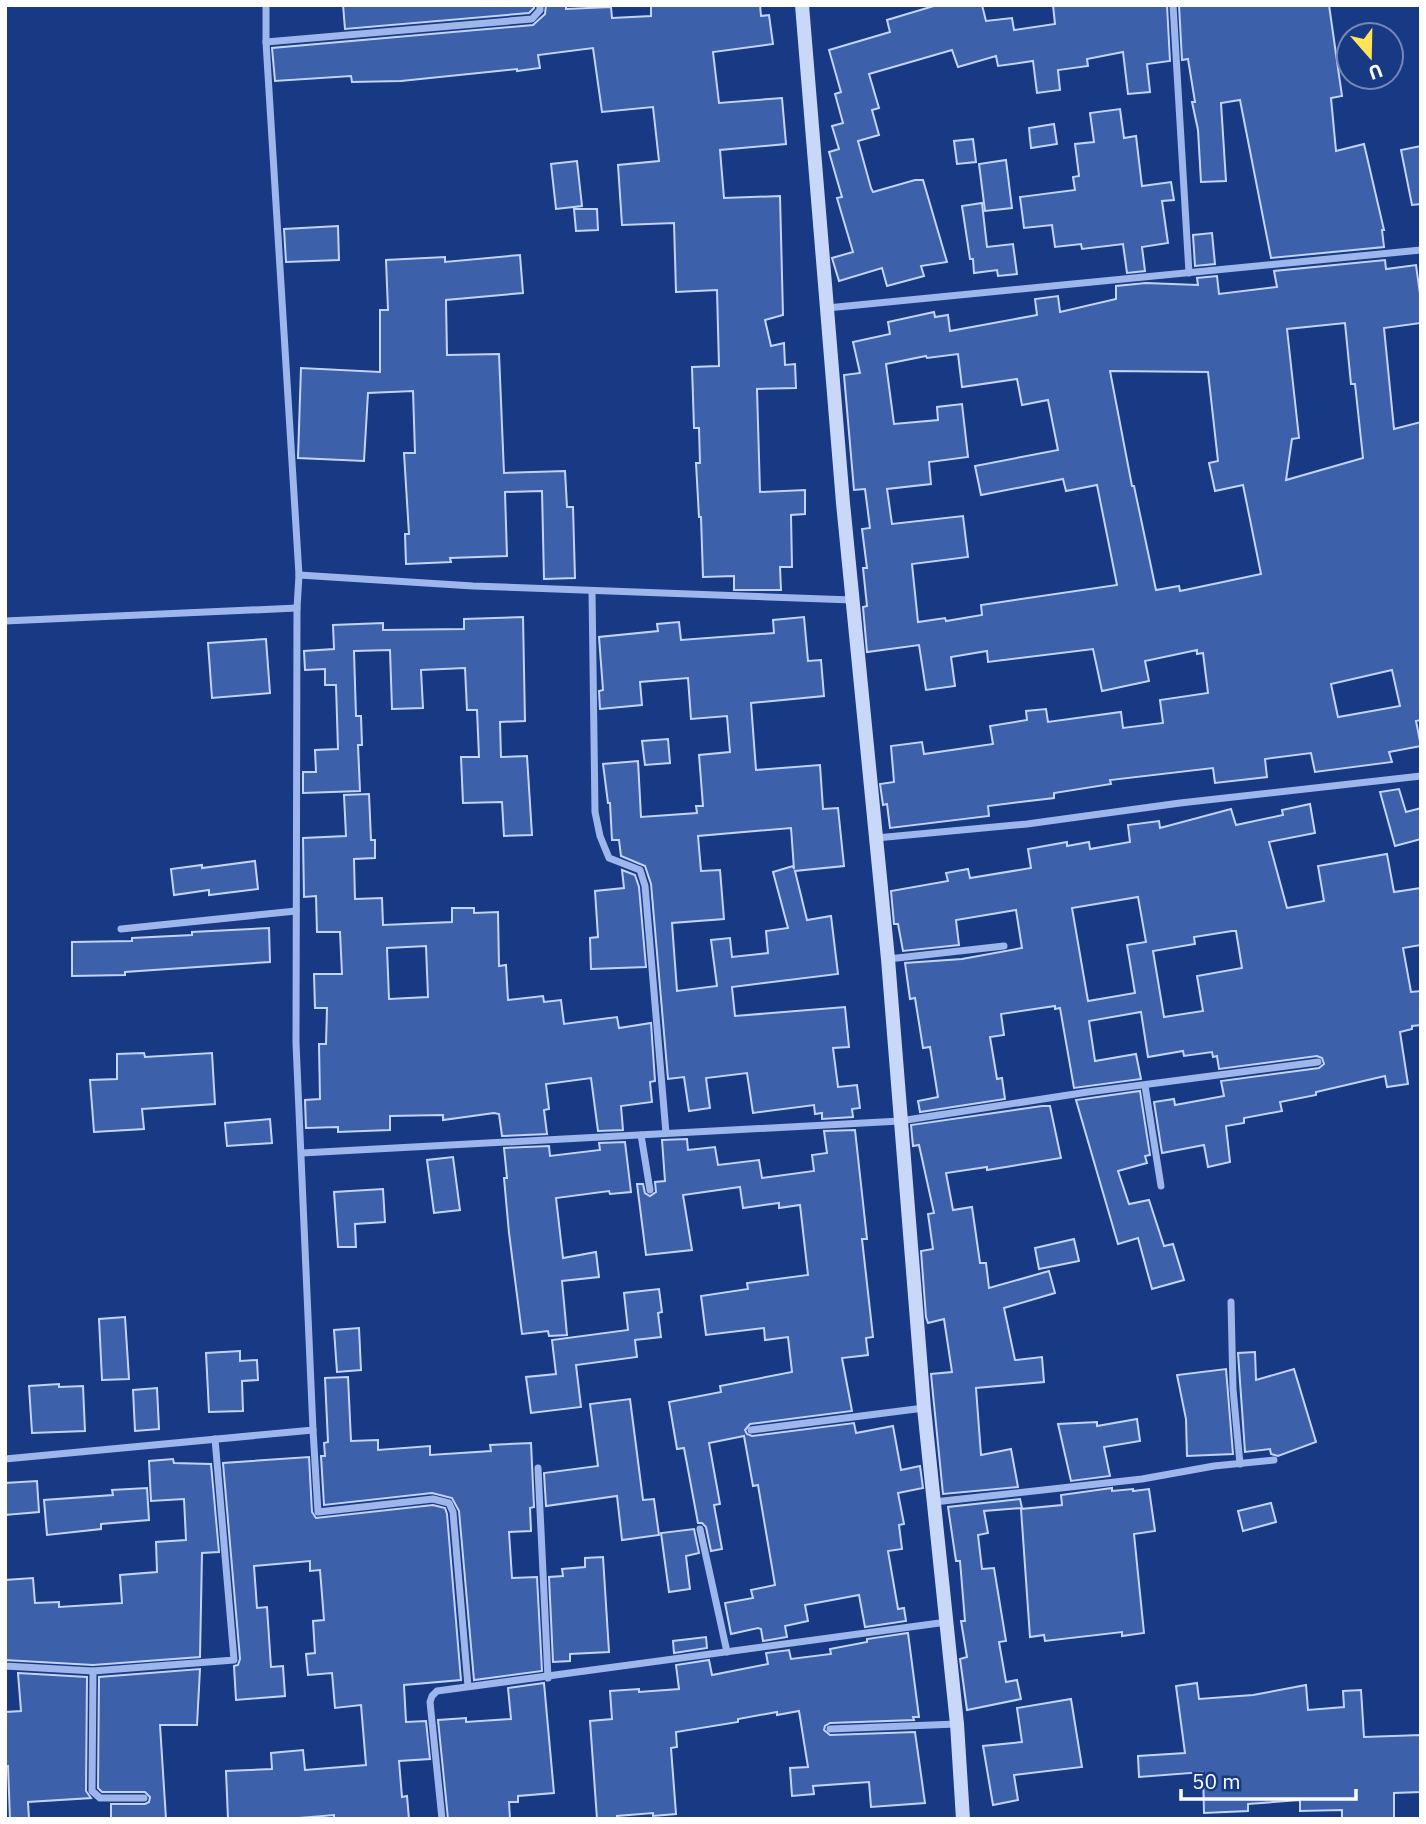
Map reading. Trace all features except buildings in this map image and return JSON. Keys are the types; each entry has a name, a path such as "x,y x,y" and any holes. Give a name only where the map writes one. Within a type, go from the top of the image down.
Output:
{"main road":[{"path":"802,5 826,308 888,959 924,1408 957,1724 963,1819"}],"street":[{"path":"266,5 266,42 299,575 296,1043 318,1512 433,1499 449,1503 453,1512 468,1686"},
{"path":"266,42 532,19 540,10 540,5"},
{"path":"1173,5 1189,273"},
{"path":"826,308 1421,250"},
{"path":"299,575 472,586 852,600"},
{"path":"592,591 595,812 600,836 609,858 640,870 645,886 666,1133"},
{"path":"5,621 297,608"},
{"path":"876,838 1027,824 1180,803 1421,776"},
{"path":"121,929 296,911"},
{"path":"888,959 1004,946"},
{"path":"302,1153 901,1121 1088,1092 1318,1062"},
{"path":"1145,1086 1161,1186"},
{"path":"641,1135 650,1190"},
{"path":"1231,1302 1233,1390 1240,1464"},
{"path":"751,1430 924,1408"},
{"path":"5,1459 313,1430"},
{"path":"5,1666 93,1671 234,1660 215,1439"},
{"path":"934,1502 1142,1479 1214,1466 1274,1460"},
{"path":"538,1468 548,1678"},
{"path":"700,1529 727,1653"},
{"path":"442,1819 430,1702 437,1691 947,1622"},
{"path":"93,1671 92,1791 100,1798 144,1798"},
{"path":"830,1729 957,1724"}]}
